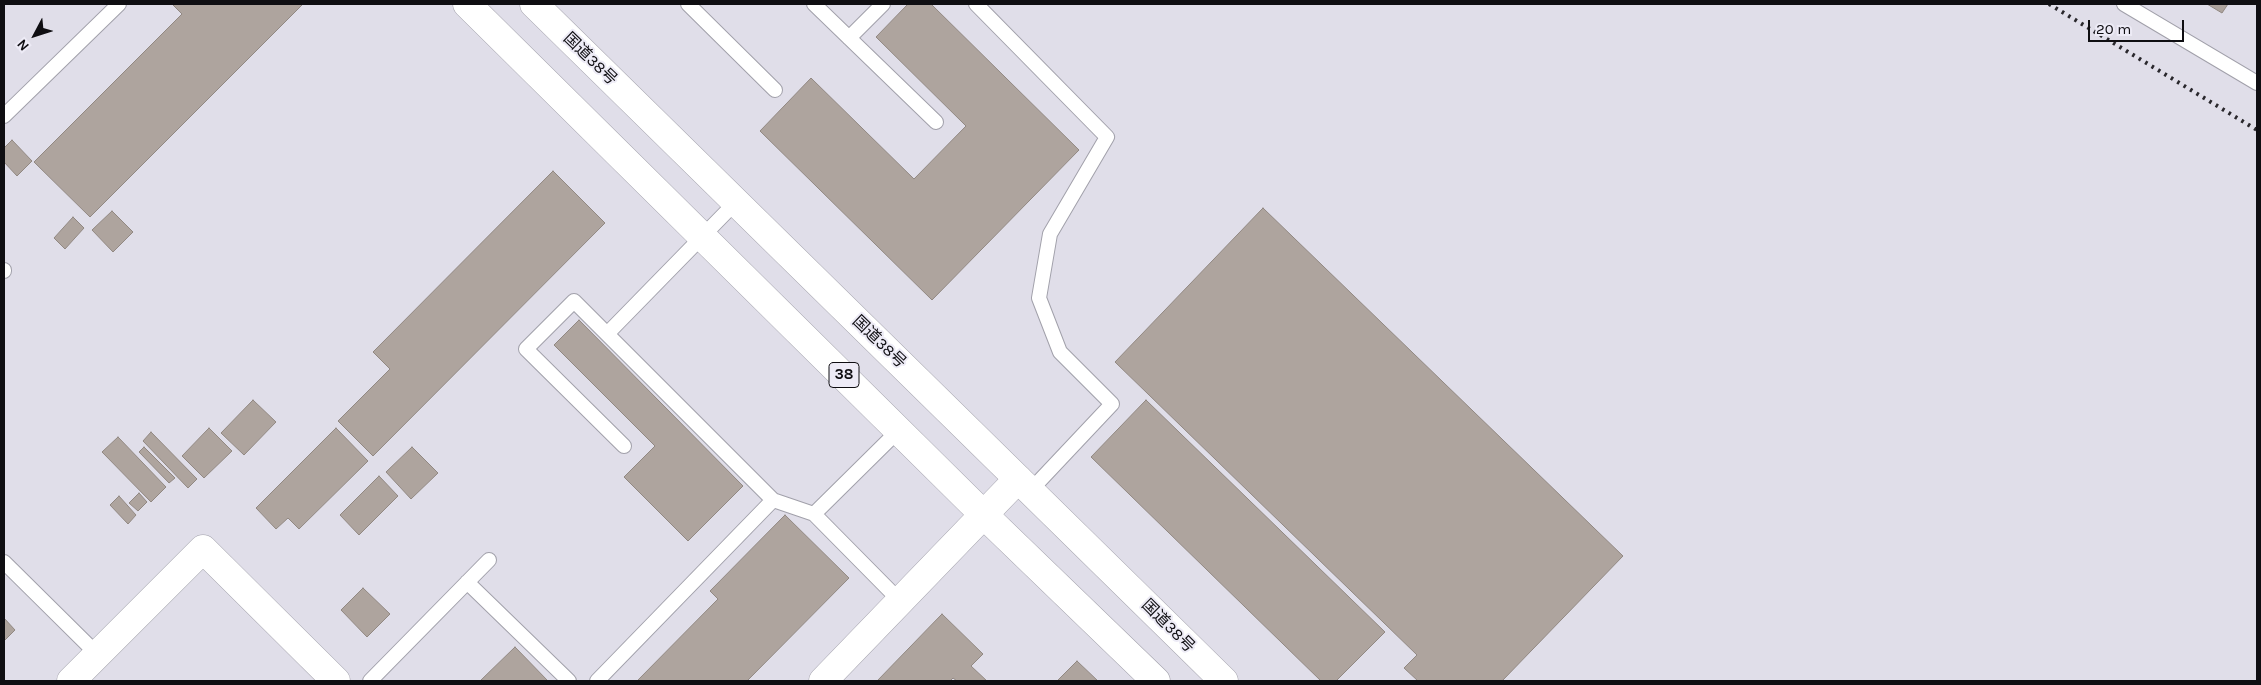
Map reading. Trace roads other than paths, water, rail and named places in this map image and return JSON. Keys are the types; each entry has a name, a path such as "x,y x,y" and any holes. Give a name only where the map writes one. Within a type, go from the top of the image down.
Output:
{"main road":[{"name":"38","path":"467,4 704,235 984,515 1156,681"},
{"name":"国道38号","path":"534,4 1224,681"},
{"path":"823,681 984,515 1024,485"},
{"path":"71,681 203,549 336,681"}],"lane":[{"path":"4,116 119,4"},
{"path":"688,4 775,90"},
{"path":"814,4 936,122"},
{"path":"849,38 883,4"},
{"path":"976,4 1107,137 1050,234 1039,298 1060,352 1112,404 1024,485"},
{"path":"2124,4 2257,83"},
{"path":"607,334 736,202"},
{"path":"624,446 526,348 574,301 773,500 814,514 900,602"},
{"path":"814,514 899,430"},
{"path":"597,681 773,500"},
{"path":"370,681 489,560"},
{"path":"4,562 98,655"},
{"path":"467,582 569,681"}],"railway":[{"path":"2049,4 2257,130"}]}
